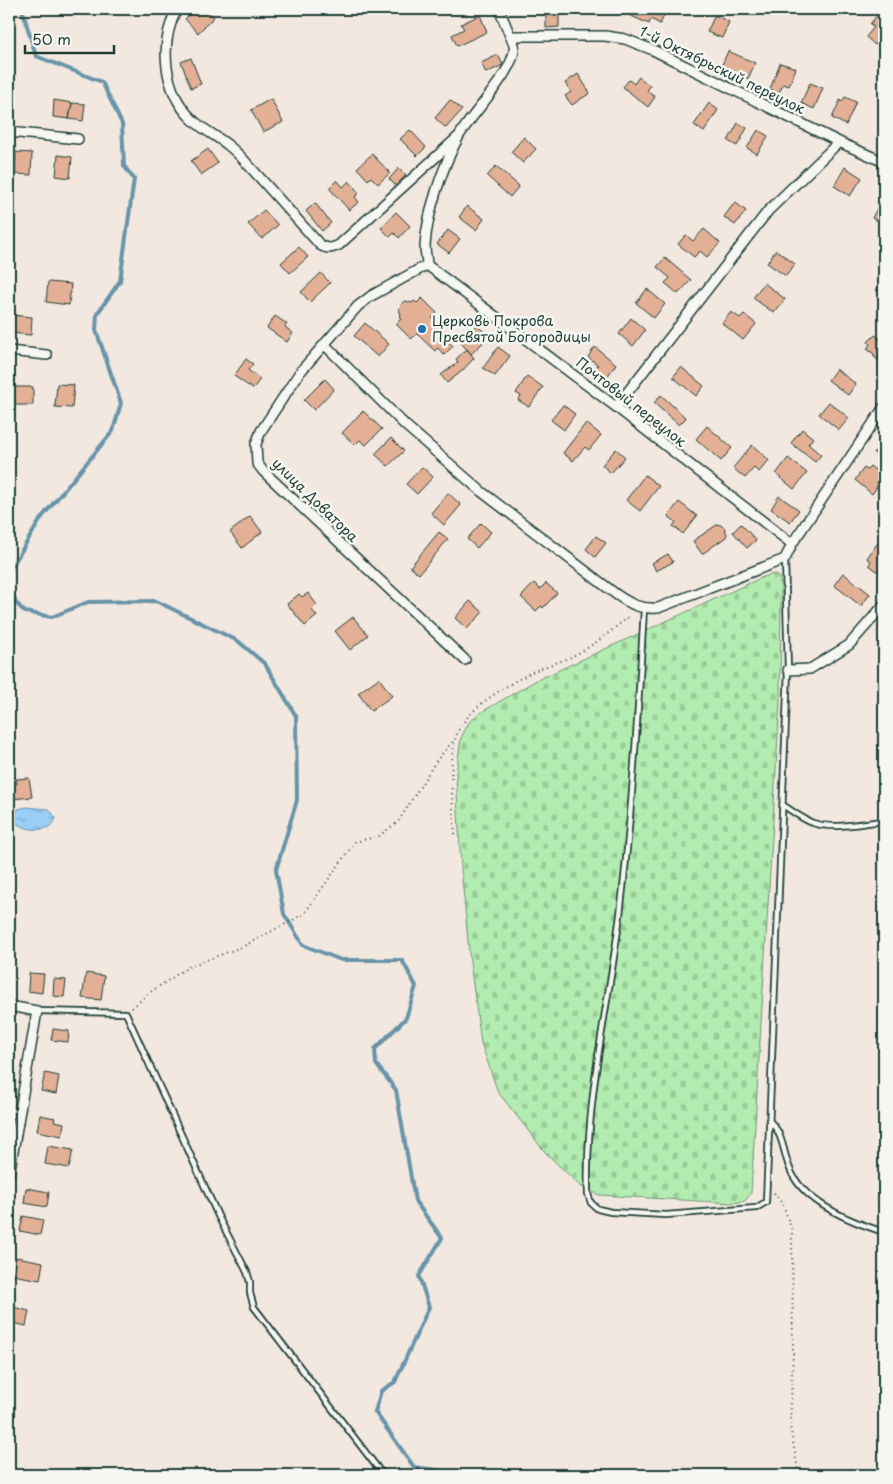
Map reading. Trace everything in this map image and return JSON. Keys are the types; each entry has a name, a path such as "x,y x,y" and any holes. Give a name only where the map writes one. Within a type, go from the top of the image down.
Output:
{"street":[{"path":"178,9 171,20 166,38 166,55 173,88 180,104 190,118 200,127 230,146 320,245 325,248 339,245 459,136 511,66 515,52 499,9"},
{"name":"1-й Октябрьский переулок","path":"510,36 605,36 624,39 653,50 839,142 884,162"},
{"path":"9,132 78,139"},
{"path":"427,266 425,248 435,197 459,136"},
{"path":"616,407 768,211 839,142"},
{"name":"улица Доватора","path":"427,266 371,296 358,306 324,344 282,397 261,431 256,444 258,462 263,471 465,660"},
{"name":"Почтовый переулок","path":"427,266 616,407 792,544"},
{"path":"324,344 405,425 482,492 630,604 644,609 658,608 785,559 792,544 884,407"},
{"path":"9,351 47,355"},
{"path":"788,670 810,670 849,645 884,605"},
{"path":"9,1006 37,1011 9,1175"}],"lane":[{"path":"644,609 636,753 619,916 598,1053 592,1116 588,1194 592,1203 598,1209 611,1212 666,1215 756,1208 766,1202 768,1185 768,1119 788,670 785,559"},
{"path":"783,805 813,823 828,826 884,821"},
{"path":"37,1011 126,1012 220,1218 247,1272 254,1307 383,1475"},
{"path":"768,1119 778,1132 790,1170 801,1186 816,1200 839,1215 884,1232"}],"path":[{"path":"126,1012 190,966 244,946 304,914 355,842 379,836 398,822 436,761 455,738 467,718 484,701 530,673 581,652 631,616 644,609"},
{"path":"455,738 452,772 455,834"},
{"path":"768,1185 783,1204 792,1231 793,1351 790,1426 799,1475"}],"green space":[{"path":"774,574 779,577 781,585 780,701 751,1193 745,1201 732,1203 599,1195 580,1186 545,1152 498,1092 481,1043 470,962 461,867 456,774 461,738 469,722 480,713 535,681 763,577"}],"water":[{"path":"26,807 49,809 56,818 49,827 44,829 26,828 16,823 14,815 18,809"}],"building":[{"path":"195,9 205,9 214,17 198,33 185,19"},
{"path":"546,9 559,9 559,27 546,28"},
{"path":"632,9 667,9 660,24 651,19 649,24 629,15"},
{"path":"884,9 884,34 875,45 866,37 874,27 870,24"},
{"path":"480,15 487,32 457,46 452,35 464,29 461,24"},
{"path":"715,15 729,22 722,38 707,32"},
{"path":"728,51 755,63 748,79 721,67"},
{"path":"498,55 503,65 486,73 481,63"},
{"path":"191,58 201,84 191,88 181,62"},
{"path":"780,63 796,68 789,86 783,84 779,93 770,89"},
{"path":"578,74 590,93 572,105 565,96 571,92 565,83"},
{"path":"639,77 650,86 647,91 655,97 648,107 623,87 629,80 634,84"},
{"path":"810,83 823,88 814,109 801,103"},
{"path":"845,97 856,102 846,125 832,118 840,100 842,102"},
{"path":"271,99 283,122 263,132 251,110"},
{"path":"54,100 72,103 69,119 53,117"},
{"path":"450,100 462,110 446,128 435,118"},
{"path":"72,103 85,104 83,121 69,119"},
{"path":"709,103 718,110 704,132 694,125"},
{"path":"738,123 747,128 737,146 728,141"},
{"path":"410,130 426,147 417,156 400,139"},
{"path":"758,130 768,136 757,154 747,148"},
{"path":"524,137 536,149 523,163 511,152"},
{"path":"208,149 218,163 201,175 191,161"},
{"path":"16,152 32,153 31,175 15,174"},
{"path":"372,154 390,173 378,184 371,177 368,180 357,168"},
{"path":"58,155 72,157 70,178 56,176"},
{"path":"496,166 519,186 510,197 487,176"},
{"path":"845,167 862,178 850,196 834,186"},
{"path":"399,168 406,175 396,186 389,179"},
{"path":"337,180 343,187 349,181 359,193 355,197 359,202 349,210 329,188"},
{"path":"884,195 884,224 872,218"},
{"path":"735,202 746,211 735,225 724,217"},
{"path":"315,203 331,223 322,231 306,211"},
{"path":"467,206 484,219 476,230 459,217"},
{"path":"264,210 278,225 262,239 248,224"},
{"path":"396,212 410,226 399,238 394,233 390,237 381,228"},
{"path":"704,229 720,243 707,257 700,251 694,257 678,244 686,235 693,241"},
{"path":"448,230 460,239 449,253 437,244"},
{"path":"299,247 308,257 290,273 281,263"},
{"path":"776,250 795,264 786,276 767,263"},
{"path":"665,258 691,280 678,294 665,283 670,278 657,267"},
{"path":"321,273 330,283 310,302 301,292"},
{"path":"884,279 884,296 876,290"},
{"path":"48,282 71,284 69,305 46,302"},
{"path":"764,283 785,299 774,313 753,298"},
{"path":"647,289 665,304 654,318 636,303"},
{"name":"Церковь Покрова Пресвятой Богородицы","path":"422,298 437,313 432,318 450,336 446,339 453,346 444,355 438,348 435,351 417,334 411,339 396,324 401,319 399,309 403,302 412,303 414,301 417,303"},
{"path":"731,312 740,318 744,314 756,324 743,340 722,323"},
{"path":"12,315 32,317 31,335 11,333"},
{"path":"275,316 287,324 285,327 293,333 287,342 267,328"},
{"path":"631,318 645,330 633,346 619,334"},
{"path":"365,323 389,344 378,357 354,336"},
{"path":"477,325 489,337 471,354 460,342"},
{"path":"875,335 882,340 884,338 884,370 879,365 881,362 867,349 870,344 868,342"},
{"path":"498,347 510,356 495,376 483,368"},
{"path":"595,347 616,364 605,380 593,371 598,365 588,357"},
{"path":"467,349 474,358 447,383 441,375 458,362 456,359"},
{"path":"246,359 253,364 248,370 260,379 253,389 234,376"},
{"path":"681,367 704,386 696,396 673,377"},
{"path":"836,369 856,384 848,395 828,380"},
{"path":"527,376 543,387 529,407 518,400 521,396 516,393"},
{"path":"325,379 334,389 314,410 304,400"},
{"path":"57,384 74,385 72,408 55,407"},
{"path":"14,387 33,387 33,405 15,405"},
{"path":"661,395 686,418 679,425 654,403"},
{"path":"829,402 849,418 839,430 819,414"},
{"path":"563,405 575,414 564,430 551,420"},
{"path":"363,411 382,429 366,445 360,440 355,445 342,433"},
{"path":"586,423 601,435 589,450 585,447 573,461 563,453"},
{"path":"707,426 732,448 721,461 696,439"},
{"path":"802,429 813,438 808,444 821,455 815,462 791,443"},
{"path":"391,438 404,451 388,466 375,454"},
{"path":"884,438 884,460 874,453"},
{"path":"752,445 769,460 759,472 754,468 745,478 733,468"},
{"path":"616,449 625,457 611,473 602,465"},
{"path":"788,458 807,473 794,489 776,474"},
{"path":"870,466 884,477 872,494 855,480 864,468 867,470"},
{"path":"422,467 433,477 417,494 406,484"},
{"path":"645,475 659,486 640,511 626,500"},
{"path":"448,493 461,505 444,525 431,513"},
{"path":"779,496 799,510 790,522 771,509"},
{"path":"679,502 697,516 683,534 673,526 676,522 668,516"},
{"path":"250,516 262,532 242,548 230,532"},
{"path":"481,523 491,532 477,548 467,539"},
{"path":"718,524 724,527 727,534 726,537 702,554 693,541"},
{"path":"741,524 756,540 747,548 733,532"},
{"path":"439,532 448,539 419,574 410,567"},
{"path":"596,536 606,543 595,557 586,549"},
{"path":"877,544 884,549 884,576 869,565 871,561 867,558"},
{"path":"668,554 673,562 656,571 652,563"},
{"path":"843,573 870,594 861,606 834,585"},
{"path":"534,583 540,589 546,583 557,593 543,608 541,606 536,611 521,597"},
{"path":"308,593 317,605 312,610 317,616 305,626 287,604 299,594 302,597"},
{"path":"470,601 483,612 467,629 455,618"},
{"path":"353,617 368,635 350,650 335,631"},
{"path":"379,678 392,696 371,711 358,693"},
{"path":"29,778 32,797 12,799 10,784 17,784 16,779"},
{"path":"29,973 44,974 42,993 28,991"},
{"path":"86,973 104,976 101,1000 82,998"},
{"path":"54,979 66,980 64,997 53,996"},
{"path":"53,1029 69,1031 68,1042 51,1040"},
{"path":"45,1073 59,1076 56,1094 41,1091"},
{"path":"40,1115 55,1118 54,1121 64,1123 62,1136 37,1131"},
{"path":"48,1146 73,1150 69,1168 45,1164"},
{"path":"26,1188 49,1192 47,1207 24,1203"},
{"path":"23,1216 43,1220 40,1235 20,1231"},
{"path":"16,1257 43,1262 40,1280 13,1275"},
{"path":"9,1306 29,1311 26,1326 9,1322"}],"waterway":[{"path":"22,9 36,56 102,82 122,124 124,166 134,179 120,281 97,314 96,330 121,403 113,431 42,517 11,568 10,587 16,603 25,612 52,617 88,602 156,601 238,641 265,664 296,716 297,800 276,870 284,914 303,945 341,960 402,960 416,986 406,1018 375,1049 376,1064 396,1090 415,1201 442,1238 419,1276 429,1307 395,1382 381,1391 375,1412 414,1467 472,1475"}],"place":[{"name":"Церковь Покрова Пресвятой Богородицы","path":"422,329"}]}
